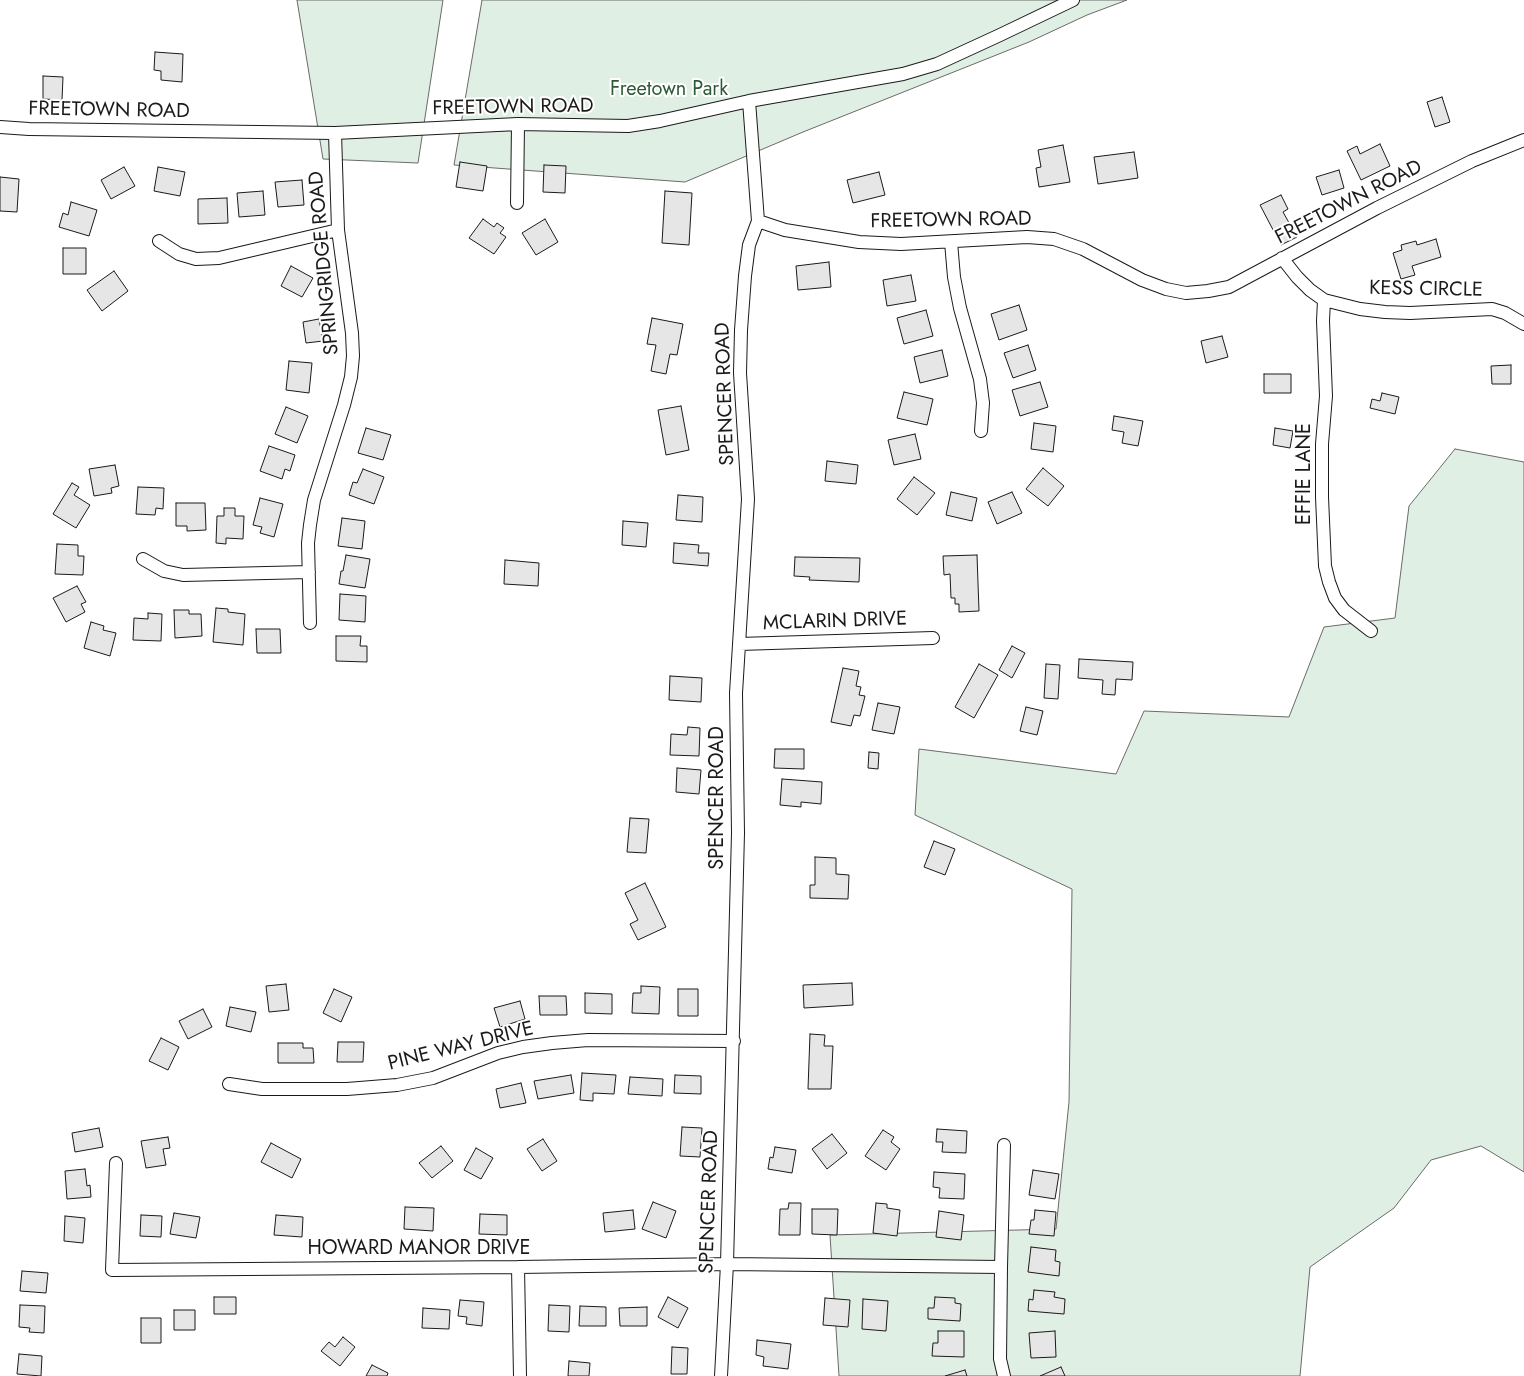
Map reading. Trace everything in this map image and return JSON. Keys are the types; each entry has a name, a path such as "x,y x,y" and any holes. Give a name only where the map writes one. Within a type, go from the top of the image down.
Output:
{"street":[{"name":"FREETOWN ROAD","path":"0,127 335,133 518,124 628,126 660,121 749,101 903,74 937,64 1073,0"},
{"path":"749,101 758,221"},
{"path":"517,202 518,124"},
{"name":"SPRINGRIDGE ROAD","path":"310,623 308,543 314,500 344,405 351,377 353,356 352,333 338,230 335,133"},
{"name":"FREETOWN ROAD","path":"758,221 785,230 859,242 900,244 1027,237 1054,239 1083,249 1142,280 1166,289 1186,293 1208,291 1229,287 1377,208 1472,161 1524,140"},
{"name":"SPENCER ROAD","path":"722,1376 734,1041 739,809 736,693 748,500 740,373 741,330 744,276 749,245 758,221"},
{"path":"159,241 179,254 196,259 219,258 338,230"},
{"path":"951,242 954,277 960,308 980,379 983,403 982,431"},
{"name":"KESS CIRCLE","path":"1282,258 1297,277 1324,300 1385,312 1410,313 1492,309 1505,313 1524,324"},
{"name":"EFFIE LANE","path":"1324,300 1326,396 1322,453 1322,497 1325,566 1335,598 1344,610 1371,631"},
{"path":"143,559 164,571 183,575 309,572"},
{"name":"MCLARIN DRIVE","path":"739,644 933,638"},
{"name":"PINE WAY DRIVE","path":"229,1084 262,1089 347,1089 397,1085 433,1078 498,1053 543,1045 588,1040 734,1041"},
{"path":"1004,1145 1000,1359 1004,1376"},
{"name":"HOWARD MANOR DRIVE","path":"116,1163 112,1270 727,1264 1002,1267"},
{"path":"518,1267 520,1376"}],"green space":[{"path":"297,0 443,0 418,163 323,159"},
{"name":"Freetown Park","path":"482,0 1127,0 1087,15 1029,42 803,132 685,182 454,165"},
{"path":"1455,449 1524,462 1524,1172 1481,1146 1431,1160 1394,1208 1310,1267 1300,1376 839,1376 830,1235 1056,1229 1069,1102 1072,889 915,815 919,749 1116,774 1144,711 1289,717 1324,627 1395,618 1409,506"}],"building":[{"path":"155,52 183,54 182,82 161,80 161,71 154,70"},
{"path":"43,76 63,77 62,100 43,99"},
{"path":"1442,97 1450,122 1435,127 1427,102"},
{"path":"1380,144 1390,166 1361,180 1347,151 1357,146 1360,154"},
{"path":"1063,145 1070,182 1039,187 1036,168 1041,167 1038,150"},
{"path":"1134,152 1138,178 1098,184 1094,157"},
{"path":"460,162 487,166 483,191 456,187"},
{"path":"544,165 566,166 565,193 543,192"},
{"path":"124,167 135,186 111,199 101,180"},
{"path":"158,167 185,172 180,196 154,191"},
{"path":"1339,170 1344,188 1322,195 1316,177"},
{"path":"879,172 885,195 853,203 847,180"},
{"path":"0,177 19,179 17,212 0,211"},
{"path":"302,180 304,205 278,207 275,182"},
{"path":"263,191 265,215 239,217 237,193"},
{"path":"665,191 692,193 689,245 662,243"},
{"path":"1281,195 1288,209 1283,212 1297,237 1281,245 1260,205"},
{"path":"227,198 228,223 198,224 198,199"},
{"path":"71,202 97,210 89,236 59,227 63,213 68,215"},
{"path":"483,219 494,227 497,223 504,228 500,233 506,237 494,254 469,238"},
{"path":"545,219 558,242 536,255 522,233"},
{"path":"1436,239 1441,257 1412,266 1415,275 1401,279 1393,253 1402,250 1401,245 1416,241 1417,245"},
{"path":"63,248 86,248 86,274 63,274"},
{"path":"829,262 831,287 798,290 796,266"},
{"path":"291,266 313,278 302,297 281,286"},
{"path":"114,271 128,291 102,311 87,290"},
{"path":"911,275 916,301 887,306 883,280"},
{"path":"1019,305 1027,330 999,340 991,314"},
{"path":"926,310 933,336 904,344 897,318"},
{"path":"652,318 683,324 677,355 670,354 666,374 651,371 656,345 647,344"},
{"path":"319,319 323,341 306,343 303,322"},
{"path":"1222,336 1228,357 1206,363 1201,341"},
{"path":"1028,345 1036,370 1013,378 1004,353"},
{"path":"942,350 948,376 920,383 914,357"},
{"path":"289,361 312,363 309,393 286,390"},
{"path":"1511,365 1511,384 1492,384 1491,366"},
{"path":"1264,374 1291,374 1291,393 1264,393"},
{"path":"1040,382 1048,407 1020,416 1012,390"},
{"path":"904,392 933,399 927,425 897,418"},
{"path":"1382,393 1399,397 1395,414 1370,408 1372,399 1380,401"},
{"path":"681,406 689,450 666,455 658,410"},
{"path":"286,407 308,416 297,443 275,434"},
{"path":"1114,416 1143,421 1138,446 1122,443 1124,432 1112,430"},
{"path":"1034,423 1056,426 1053,452 1031,449"},
{"path":"366,428 391,435 383,460 358,453"},
{"path":"1275,428 1293,431 1290,448 1273,445"},
{"path":"915,434 921,459 894,465 888,440"},
{"path":"269,446 295,455 290,471 285,469 282,479 260,471"},
{"path":"827,461 858,465 856,484 825,481"},
{"path":"115,465 119,486 111,488 112,493 94,496 89,469"},
{"path":"1043,468 1064,486 1048,506 1026,489"},
{"path":"363,469 384,477 374,504 349,495 353,482 357,483"},
{"path":"914,477 935,493 917,515 897,499"},
{"path":"72,483 79,487 74,495 90,505 76,528 53,514"},
{"path":"138,487 164,488 163,509 156,508 155,515 136,514"},
{"path":"951,492 977,498 972,521 946,515"},
{"path":"1012,492 1022,513 997,524 988,502"},
{"path":"678,495 703,497 702,522 676,520"},
{"path":"260,498 283,504 274,537 260,533 262,527 253,525"},
{"path":"176,503 205,503 206,530 187,531 187,526 176,526"},
{"path":"224,508 235,508 235,516 244,516 243,539 226,538 226,544 216,543 217,516 224,516"},
{"path":"342,518 365,521 362,549 338,546"},
{"path":"623,521 648,523 646,547 622,545"},
{"path":"674,543 699,545 698,553 709,553 708,566 673,563"},
{"path":"57,544 78,545 78,556 84,556 83,575 55,574"},
{"path":"346,555 370,559 365,588 339,584"},
{"path":"977,555 979,611 959,612 959,604 955,604 955,598 951,598 950,574 944,575 943,556"},
{"path":"795,557 860,558 859,582 809,580 810,577 794,576"},
{"path":"505,560 539,563 538,586 504,584"},
{"path":"77,586 86,602 81,604 85,612 66,622 53,598"},
{"path":"340,594 366,596 365,622 339,620"},
{"path":"216,608 245,614 243,645 213,642"},
{"path":"174,610 189,610 189,614 201,614 202,636 175,638"},
{"path":"148,613 162,614 161,641 133,640 134,618 148,619"},
{"path":"91,622 104,626 103,630 116,633 110,656 84,648"},
{"path":"256,629 280,629 281,653 257,653"},
{"path":"336,636 361,636 360,646 367,646 367,662 336,661"},
{"path":"1012,646 1025,653 1012,678 999,670"},
{"path":"1079,659 1133,662 1132,680 1116,679 1115,695 1102,694 1103,680 1078,678"},
{"path":"979,664 998,675 974,718 955,707"},
{"path":"1046,664 1060,665 1058,699 1044,698"},
{"path":"843,668 859,671 856,686 861,687 859,695 865,696 860,716 854,715 851,726 831,722"},
{"path":"670,676 702,678 701,702 669,700"},
{"path":"878,703 900,707 894,734 872,730"},
{"path":"1026,707 1043,711 1037,735 1020,731"},
{"path":"688,727 700,728 699,756 670,755 671,734 687,735"},
{"path":"775,749 804,749 804,769 774,768"},
{"path":"869,752 879,753 878,769 868,768"},
{"path":"677,768 701,770 699,794 676,792"},
{"path":"782,779 822,782 821,804 801,802 801,807 780,805"},
{"path":"630,818 649,819 646,853 627,852"},
{"path":"934,841 955,849 945,875 924,867"},
{"path":"815,857 836,858 836,874 849,875 848,899 810,898 810,885 815,885"},
{"path":"645,883 666,927 638,940 630,924 638,920 625,893"},
{"path":"852,983 853,1005 804,1008 803,985"},
{"path":"286,984 289,1010 269,1012 266,986"},
{"path":"641,986 660,987 659,1014 632,1013 633,993 641,993"},
{"path":"334,989 352,997 341,1022 323,1013"},
{"path":"678,989 698,989 698,1016 678,1016"},
{"path":"585,993 612,994 612,1014 585,1013"},
{"path":"539,996 566,996 567,1015 540,1015"},
{"path":"520,1001 525,1019 500,1027 494,1008"},
{"path":"230,1007 256,1012 251,1032 226,1026"},
{"path":"203,1009 212,1027 188,1039 179,1021"},
{"path":"810,1034 825,1035 824,1046 833,1046 831,1089 808,1089"},
{"path":"161,1038 179,1047 168,1070 149,1061"},
{"path":"338,1042 364,1042 363,1062 337,1062"},
{"path":"278,1043 303,1043 303,1048 313,1048 314,1063 278,1063"},
{"path":"582,1073 616,1075 614,1094 593,1093 593,1101 580,1100"},
{"path":"571,1075 574,1093 538,1099 534,1081"},
{"path":"675,1075 701,1076 701,1094 674,1093"},
{"path":"630,1077 663,1079 662,1096 628,1094"},
{"path":"521,1083 526,1103 500,1108 496,1089"},
{"path":"682,1127 702,1128 700,1157 680,1156"},
{"path":"99,1128 103,1147 75,1152 72,1133"},
{"path":"937,1129 967,1131 966,1153 942,1152 943,1142 936,1142"},
{"path":"883,1130 894,1137 891,1142 900,1149 886,1170 865,1156"},
{"path":"832,1134 847,1153 827,1169 812,1149"},
{"path":"168,1137 170,1148 163,1149 166,1165 146,1168 141,1141"},
{"path":"543,1139 557,1161 542,1171 527,1149"},
{"path":"271,1143 301,1159 292,1178 261,1162"},
{"path":"441,1146 453,1161 432,1178 419,1163"},
{"path":"775,1147 796,1150 792,1173 768,1169 770,1157 773,1158"},
{"path":"476,1148 493,1158 481,1179 464,1170"},
{"path":"85,1169 87,1186 90,1185 91,1197 67,1199 65,1171"},
{"path":"1033,1170 1059,1174 1055,1199 1029,1195"},
{"path":"934,1172 965,1174 964,1199 939,1198 940,1188 933,1187"},
{"path":"653,1202 676,1211 666,1238 642,1229"},
{"path":"789,1203 801,1203 800,1235 779,1235 780,1209 788,1209"},
{"path":"876,1203 887,1204 887,1208 900,1210 897,1236 873,1233"},
{"path":"405,1207 434,1208 433,1231 404,1229"},
{"path":"812,1209 838,1209 837,1235 812,1234"},
{"path":"633,1210 635,1229 605,1232 603,1213"},
{"path":"1035,1210 1056,1212 1054,1236 1029,1234"},
{"path":"939,1211 964,1215 961,1240 936,1237"},
{"path":"174,1213 200,1217 196,1238 170,1234"},
{"path":"480,1214 507,1215 507,1235 479,1234"},
{"path":"141,1215 162,1216 161,1237 140,1236"},
{"path":"276,1215 303,1217 302,1237 274,1235"},
{"path":"65,1216 85,1218 83,1243 64,1241"},
{"path":"1031,1247 1056,1250 1055,1261 1060,1262 1059,1276 1028,1272"},
{"path":"22,1271 48,1273 46,1293 20,1291"},
{"path":"1034,1290 1055,1292 1054,1297 1065,1299 1064,1314 1028,1311 1029,1299 1033,1300"},
{"path":"214,1297 236,1297 236,1314 214,1314"},
{"path":"668,1297 688,1308 678,1328 658,1317"},
{"path":"935,1297 955,1298 955,1303 961,1304 960,1321 928,1319 928,1308 934,1308"},
{"path":"825,1298 850,1300 848,1327 823,1325"},
{"path":"863,1299 888,1301 886,1331 862,1329"},
{"path":"460,1300 484,1302 482,1326 466,1324 467,1317 458,1316"},
{"path":"20,1305 45,1306 44,1333 29,1332 30,1328 19,1327"},
{"path":"549,1305 570,1306 569,1332 548,1331"},
{"path":"580,1306 606,1307 606,1326 579,1326"},
{"path":"647,1307 647,1326 620,1326 619,1308"},
{"path":"423,1308 450,1310 449,1329 422,1328"},
{"path":"174,1310 195,1310 195,1330 174,1330"},
{"path":"141,1318 161,1318 161,1343 141,1343"},
{"path":"938,1331 964,1331 964,1357 932,1356 933,1343 938,1343"},
{"path":"1055,1331 1056,1357 1031,1358 1029,1333"},
{"path":"343,1337 355,1347 340,1366 321,1351 329,1342 335,1347"},
{"path":"757,1340 791,1344 788,1369 763,1366 764,1357 756,1355"},
{"path":"672,1347 688,1348 687,1374 671,1374"},
{"path":"19,1354 42,1356 41,1376 17,1374"},
{"path":"569,1361 590,1363 589,1376 568,1376"},
{"path":"372,1365 388,1373 387,1376 366,1376"},
{"path":"1061,1367 1065,1376 1040,1376"},
{"path":"965,1370 967,1376 945,1376"}]}
